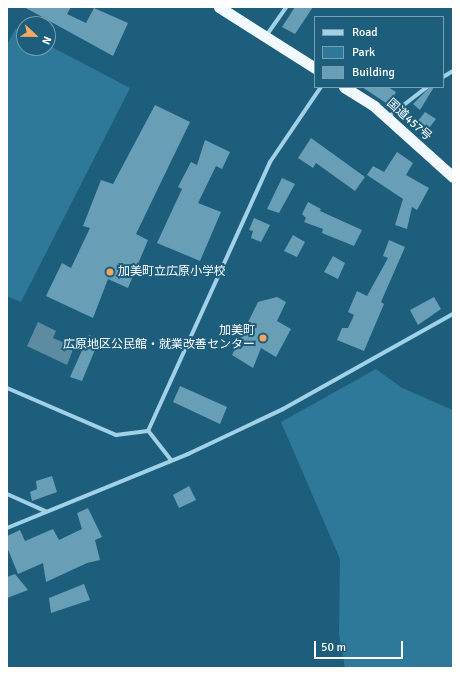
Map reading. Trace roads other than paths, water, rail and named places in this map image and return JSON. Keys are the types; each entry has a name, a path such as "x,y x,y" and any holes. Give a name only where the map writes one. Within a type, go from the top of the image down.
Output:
{"highway":[{"path":"219,7 314,67"},
{"name":"国道457号","path":"345,88 388,117 453,177"}],"street":[{"path":"266,36 286,7"},
{"path":"444,76 453,71"},
{"path":"148,431 270,162 321,88"},
{"path":"388,117 426,88"},
{"path":"7,528 171,460 284,409 453,314"},
{"path":"7,388 116,435 148,431"},
{"path":"148,431 171,460"},
{"path":"7,494 45,511"}],"place":[{"name":"加美町立広原小学校","path":"110,272"},
{"name":"加美町 広原地区公民館・就業改善センター","path":"263,338"}]}
